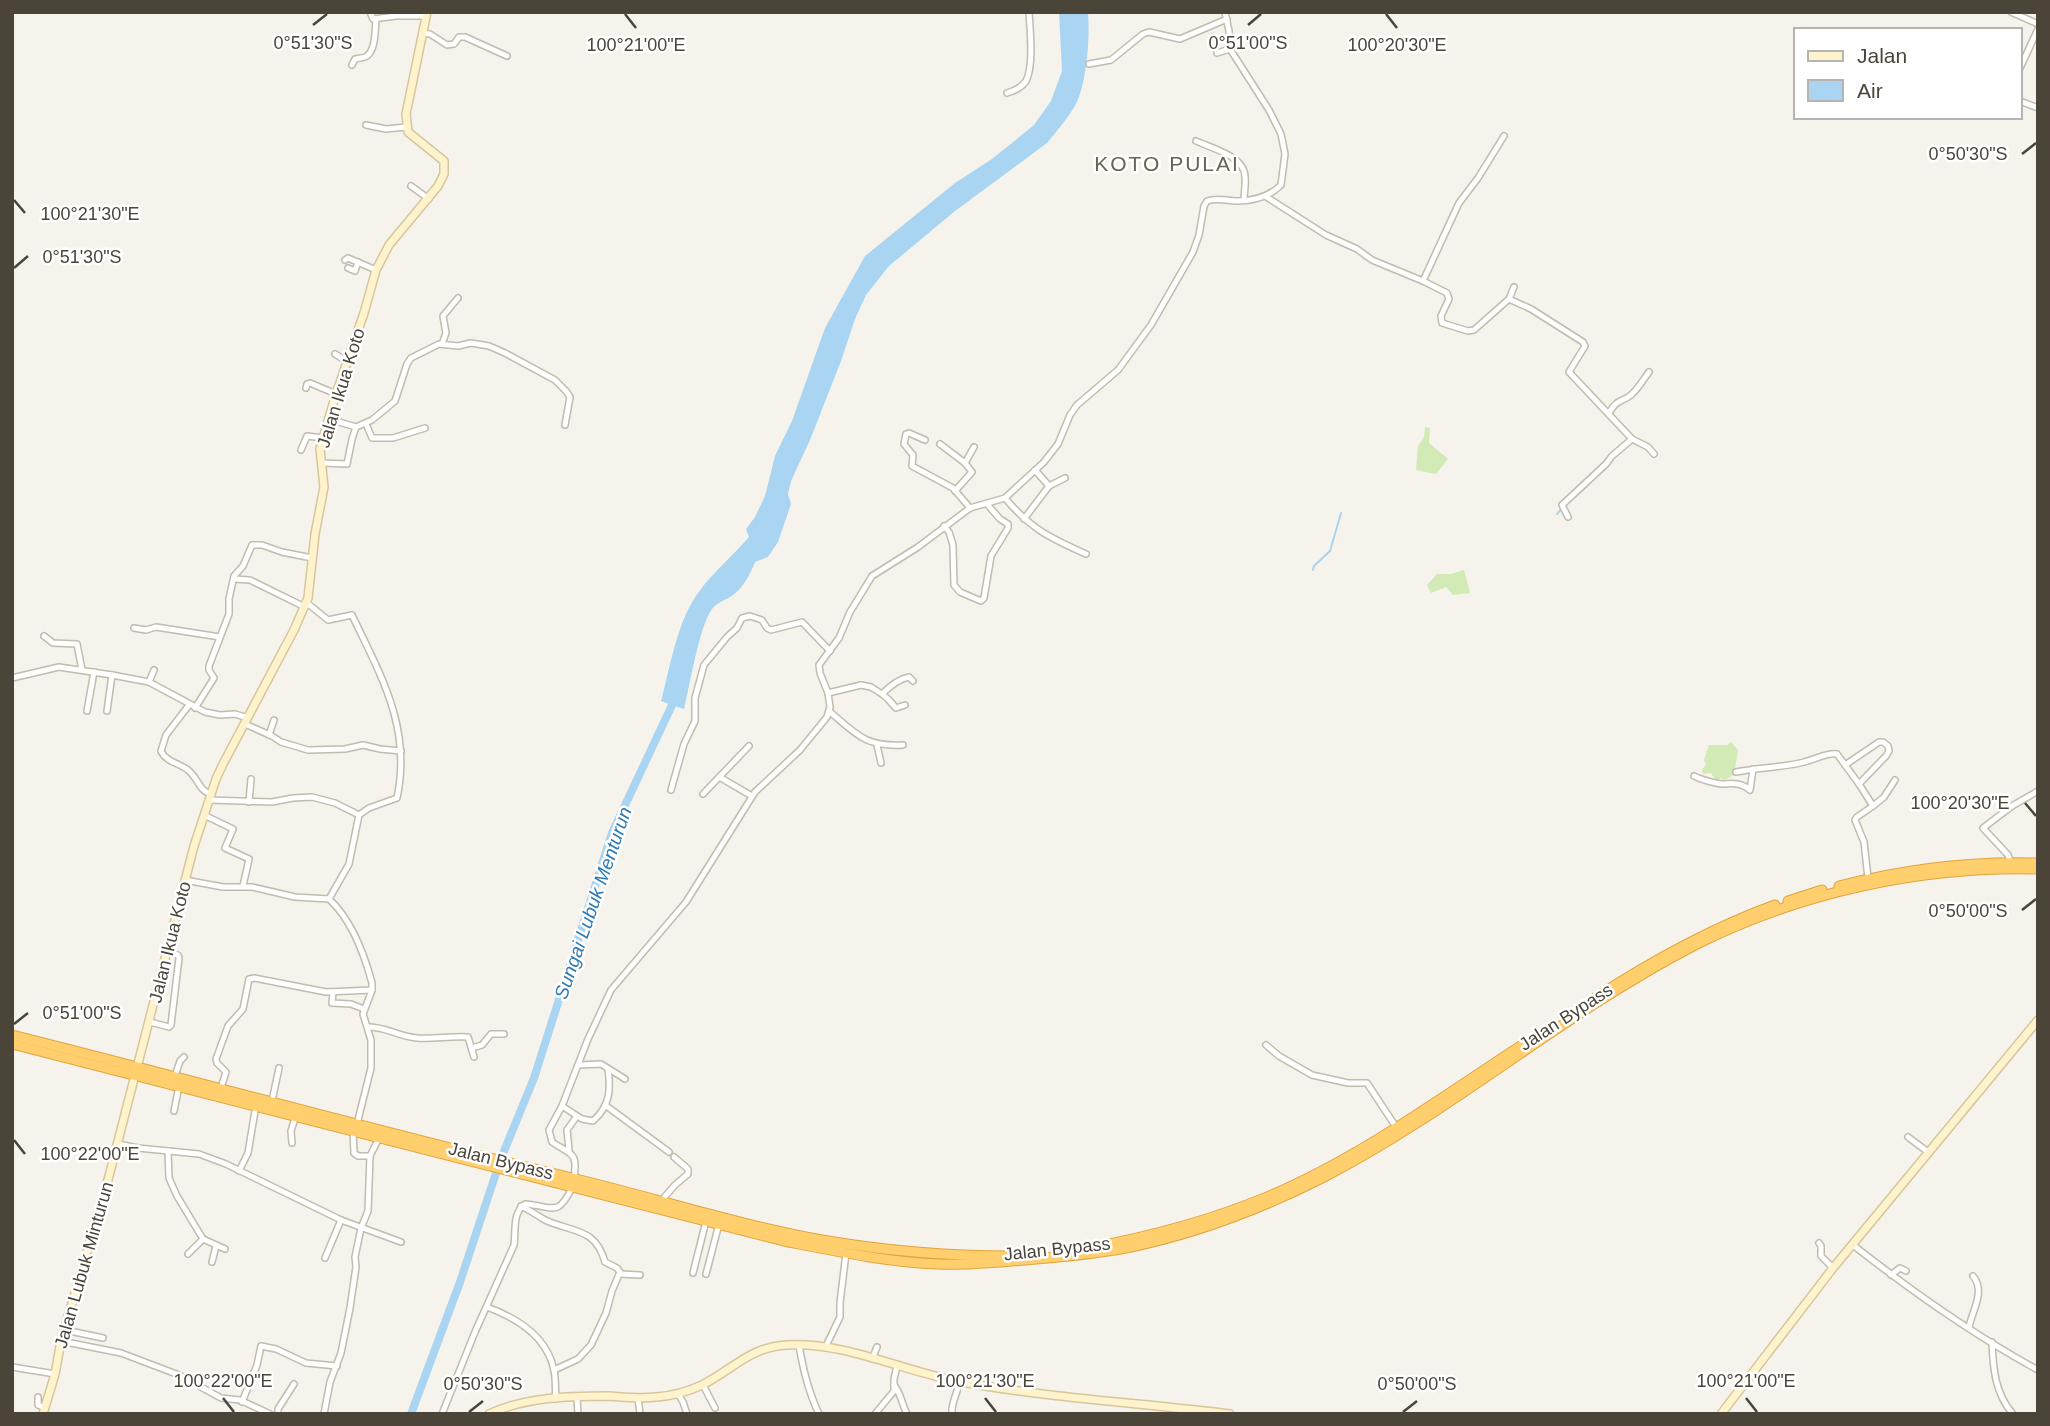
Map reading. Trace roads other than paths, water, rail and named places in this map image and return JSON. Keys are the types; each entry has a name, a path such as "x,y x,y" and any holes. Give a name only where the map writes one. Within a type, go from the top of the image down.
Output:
{"highway":[{"name":"Jalan Bypass","path":"573,1183 719,1224 852,1245 944,1255 1012,1256 1100,1246 1176,1229 1223,1214 1268,1197 1335,1164 1444,1100 1646,973 1734,927 1802,902 1877,883 2011,863 2038,863"},
{"name":"Jalan Bypass","path":"12,1035 179,1086 297,1112 529,1173 662,1200 846,1253 936,1264 974,1264 1129,1247 1219,1222 1286,1195 1364,1155 1632,974 1672,950 1745,916 1800,896 1868,878 1943,867 2000,866 2038,869"},
{"path":"12,1044 136,1071"},
{"name":"Jalan Bypass","path":"136,1071 175,1076 272,1101 297,1112"},
{"name":"Jalan Bypass","path":"355,1127 380,1136 457,1154"}],"street":[{"path":"366,125 386,129 406,127 406,114 426,14 396,14 376,19 372,18 370,12"},
{"path":"1007,93 1015,91 1026,80 1031,42 1029,12"},
{"path":"2011,12 2038,26 2022,63"},
{"path":"569,1150 555,1144 549,1135 551,1126 611,990 686,902 752,796 809,741 827,718 828,693 819,668 872,576 918,547 970,508 1005,498 1035,470 1058,444 1077,405 1118,370 1151,325 1193,252 1205,203 1214,199 1244,200 1265,196 1274,192 1281,184 1285,154 1281,134 1230,49 1226,16 1180,39 1149,32 1143,34 1111,60 1089,64"},
{"path":"352,65 355,59 369,54 375,35 376,19"},
{"path":"422,33 430,34 447,45 454,44 459,37 465,37 507,56"},
{"path":"1217,53 1230,49"},
{"path":"2022,101 2038,108"},
{"name":"Jalan Ikua Koto","path":"136,1071 185,880 219,772 306,605 324,487 320,449 376,270 389,245 429,199 444,174 444,161 412,136 406,127"},
{"path":"1423,281 1459,203 1504,136"},
{"path":"1196,141 1240,163 1245,177 1244,200"},
{"path":"411,186 429,199"},
{"path":"1265,196 1326,235 1357,249 1372,260 1448,294 1441,316 1442,323 1468,331 1474,330 1508,299 1514,288"},
{"path":"345,260 348,258 376,270"},
{"path":"348,268 355,271 358,262"},
{"path":"442,344 446,333 443,316 458,298"},
{"path":"1508,299 1531,309 1584,344 1569,372 1632,439 1654,454"},
{"path":"329,419 356,427 366,424 395,401 409,361 442,344 471,344 489,346 505,352 555,380 570,397 565,425"},
{"path":"335,354 348,362"},
{"path":"1609,413 1622,398 1630,395 1649,372"},
{"path":"306,388 310,383 337,394"},
{"path":"366,424 372,438 393,438 425,428"},
{"path":"322,463 347,464 356,427"},
{"path":"925,440 906,434 904,444 913,455 912,466 951,486 970,508"},
{"path":"301,450 307,436 323,438"},
{"path":"1568,517 1562,508 1632,439"},
{"path":"940,444 972,470 955,491"},
{"path":"965,463 974,447"},
{"path":"1035,470 1049,486"},
{"path":"1024,519 1049,486 1065,478"},
{"path":"1005,498 1024,519 1049,538 1086,554"},
{"path":"944,526 953,544 954,585 960,592 983,600 991,556 1008,528 1008,524 987,504"},
{"path":"195,708 214,678 208,668 229,614 229,599 234,579 253,544 312,558"},
{"path":"234,579 250,580 306,605 328,620 352,615 392,704 401,735 397,798 369,808 359,815 349,864 329,899"},
{"path":"671,790 684,744 695,721 695,698 704,664 734,631 742,618 750,615 762,620 766,628 771,630 802,621 830,651"},
{"path":"134,628 146,630 156,627 220,637"},
{"path":"44,636 53,643 77,644 82,670"},
{"path":"12,678 59,667 149,682 195,708 212,714 235,715 281,742 312,750 350,749 363,745 401,751"},
{"path":"149,682 154,670"},
{"path":"87,711 94,672"},
{"path":"107,711 111,675"},
{"path":"881,694 905,678 909,677 913,681"},
{"path":"828,693 861,685 871,687 896,708 905,705"},
{"path":"189,705 166,735 161,751 166,759 190,771 204,793 210,797 272,802 312,797 342,806 359,815"},
{"path":"829,711 862,738 877,745 903,746"},
{"path":"269,734 274,720"},
{"path":"1845,765 1880,741 1888,746 1886,756 1859,783"},
{"path":"877,745 881,763"},
{"path":"703,794 749,746"},
{"path":"1736,772 1788,766 1832,752 1837,754 1873,806"},
{"path":"1694,776 1721,784 1728,782 1743,785 1750,790 1752,769"},
{"path":"721,778 752,796"},
{"path":"249,802 251,779"},
{"path":"1868,878 1864,842 1855,820 1884,797 1895,780"},
{"path":"2011,863 2008,855 1983,828 2038,791"},
{"path":"204,815 233,829 225,848 249,859 243,886"},
{"path":"185,880 223,887 243,886 295,897 329,899 341,912 355,937 370,976 372,990 364,1009 371,1040 371,1068 355,1127 354,1153 358,1156 370,1156"},
{"path":"150,1022 172,1026 179,958 178,955 167,953"},
{"path":"221,1088 226,1073 216,1059 228,1026 243,1009 249,979 332,992 372,990"},
{"path":"332,992 332,1003 351,1004 364,1009"},
{"path":"1721,1414 1833,1268 2038,1020"},
{"path":"368,1027 382,1027 398,1035 417,1038 467,1036 474,1057"},
{"path":"472,1048 482,1045 491,1034 505,1034"},
{"path":"1266,1045 1279,1056 1312,1075 1348,1083 1367,1083 1396,1127"},
{"path":"175,1076 184,1057"},
{"path":"579,1065 598,1063 625,1079"},
{"path":"272,1101 279,1068"},
{"path":"562,1106 577,1116 593,1121 605,1105 610,1088 608,1069"},
{"name":"Jalan Lubuk Minturun","path":"44,1411 136,1071"},
{"path":"174,1111 179,1086"},
{"path":"239,1171 248,1153 256,1105"},
{"path":"605,1105 688,1169 688,1174 662,1200"},
{"path":"292,1143 291,1132 297,1112"},
{"path":"442,1414 514,1245 514,1227 521,1206 527,1203 556,1208 563,1205 573,1183 576,1163 569,1150 566,1134 577,1116"},
{"path":"324,1414 351,1308 355,1257 361,1227 368,1211 370,1156 380,1136"},
{"path":"1908,1137 1928,1152"},
{"path":"118,1144 199,1154 341,1220 401,1241"},
{"path":"168,1152 172,1187 203,1238 225,1249"},
{"path":"521,1206 546,1220 589,1235 599,1245 605,1262 618,1268 620,1274 591,1345 578,1359 555,1370"},
{"path":"325,1258 341,1220"},
{"path":"693,1273 706,1221"},
{"path":"706,1274 719,1224"},
{"path":"188,1254 203,1238"},
{"path":"1819,1242 1821,1256 1833,1268"},
{"path":"1853,1245 1891,1275 2038,1370"},
{"path":"212,1262 216,1246"},
{"path":"826,1346 840,1317 839,1303 846,1253"},
{"path":"1891,1275 1900,1268 1906,1271"},
{"path":"620,1274 640,1275"},
{"path":"1969,1327 1979,1292 1978,1281 1973,1276"},
{"path":"487,1307 516,1319 543,1345 555,1370 556,1399"},
{"path":"65,1330 103,1338"},
{"path":"61,1341 121,1353 185,1378 221,1398 243,1402 270,1414"},
{"path":"1992,1342 1996,1382 2002,1399 2013,1414"},
{"path":"799,1345 806,1383 819,1414"},
{"path":"489,1414 516,1403 577,1398 652,1398 678,1394 703,1385 751,1353 775,1346 799,1345 826,1346 959,1381 1056,1395 1230,1414"},
{"path":"243,1402 261,1346 276,1349 294,1359 312,1364 337,1366"},
{"path":"872,1359 877,1347"},
{"path":"876,1414 892,1394 897,1366"},
{"path":"12,1367 55,1374"},
{"path":"952,1414 951,1403 957,1394 959,1381"},
{"path":"278,1414 278,1409 294,1384"},
{"path":"703,1385 715,1408"},
{"path":"894,1385 908,1414"},
{"path":"678,1394 687,1414"},
{"path":"38,1396 38,1405 44,1411"},
{"path":"577,1398 578,1414"},
{"path":"638,1398 640,1414"}],"water":[{"path":"1059,12 1088,12 1087,59 1076,104 1047,143 955,211 889,266 866,295 810,440 791,481 788,494 791,504 778,542 768,557 755,562 738,590 718,603 707,617 684,709 661,701 686,614 706,582 749,537 746,529 765,496 775,456 792,421 825,328 865,256 955,183 992,159 1034,125 1051,101 1062,71"}],"waterway":[{"path":"1570,501 1587,486"},
{"path":"1557,514 1563,507"},
{"path":"1313,570 1330,551 1341,513"},
{"name":"Sungai Lubuk Menturun","path":"411,1414 460,1282 500,1161 534,1078 612,833 675,695"}],"district":[{"name":"KOTO PULAI","path":"1167,163"}]}
